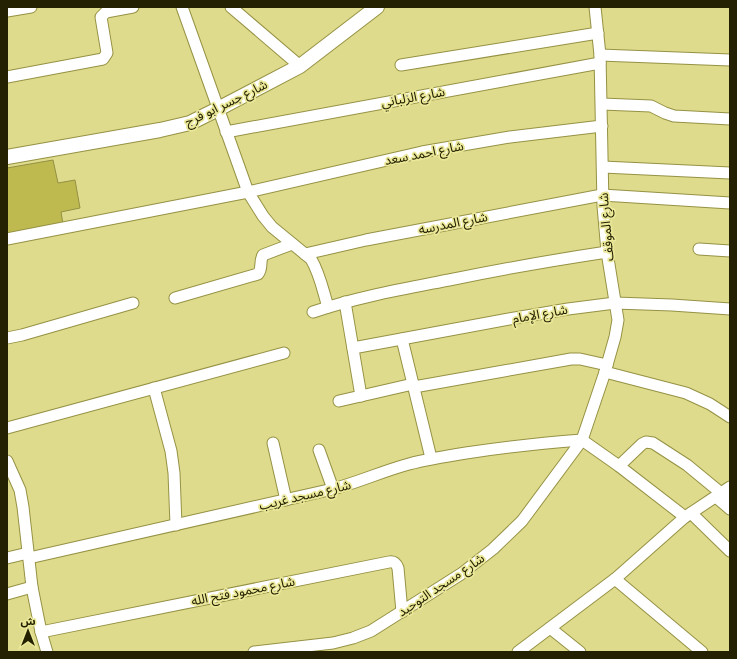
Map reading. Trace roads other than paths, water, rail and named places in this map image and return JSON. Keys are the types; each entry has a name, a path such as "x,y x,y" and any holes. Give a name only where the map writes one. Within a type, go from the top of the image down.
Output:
{"street":[{"path":"7,11 31,7"},
{"path":"7,77 100,60 106,57 107,53 101,17 111,9 133,7"},
{"path":"182,7 248,192 272,227 305,254 316,266 328,307"},
{"path":"231,7 300,66"},
{"name":"شارع جسر ابو فرج","path":"7,157 160,130 190,123 218,110 300,66 377,7"},
{"name":"شارع الموقف","path":"582,440 606,369 618,320 607,252 602,195 602,104 600,59 595,7"},
{"path":"401,66 598,33"},
{"name":"شارع الزلباني","path":"226,132 600,59 730,60"},
{"path":"602,104 651,106 674,116 730,119"},
{"name":"شارع احمد سعد","path":"7,239 248,192 422,152 510,137 602,126"},
{"path":"603,167 730,173"},
{"name":"شارع المدرسه","path":"305,254 366,240 602,195 730,203"},
{"path":"174,298 258,274 261,269 261,259 263,255 292,244"},
{"path":"700,249 730,251"},
{"path":"313,312 384,292 547,261 607,252"},
{"path":"345,302 361,396"},
{"name":"شارع الإمام","path":"353,348 560,310 615,303 730,309"},
{"path":"7,338 133,304"},
{"path":"402,339 431,458"},
{"path":"7,428 284,353"},
{"path":"339,402 361,396 413,386 571,359 580,359 606,369 686,393 710,404 730,417"},
{"path":"154,388 171,451 174,473 176,525"},
{"path":"582,440 688,515 730,551"},
{"name":"شارع مسجد غريب","path":"7,558 28,556 333,490 402,466 431,458 541,443 582,440"},
{"name":"شارع مسجد التوحيد","path":"254,652 333,643 353,638 371,631 462,574 518,526 582,440"},
{"path":"619,466 642,444 646,442 653,443 687,465 724,494 730,510"},
{"path":"272,443 286,500"},
{"path":"319,450 333,490"},
{"path":"7,461 11,480 20,490 32,587 41,632 47,652"},
{"path":"518,652 615,579 688,515 724,494"},
{"name":"شارع محمود فتح الله","path":"41,632 393,562 398,568 402,612"},
{"path":"615,579 702,652"},
{"path":"7,594 32,587"},
{"path":"550,628 580,652"}]}
